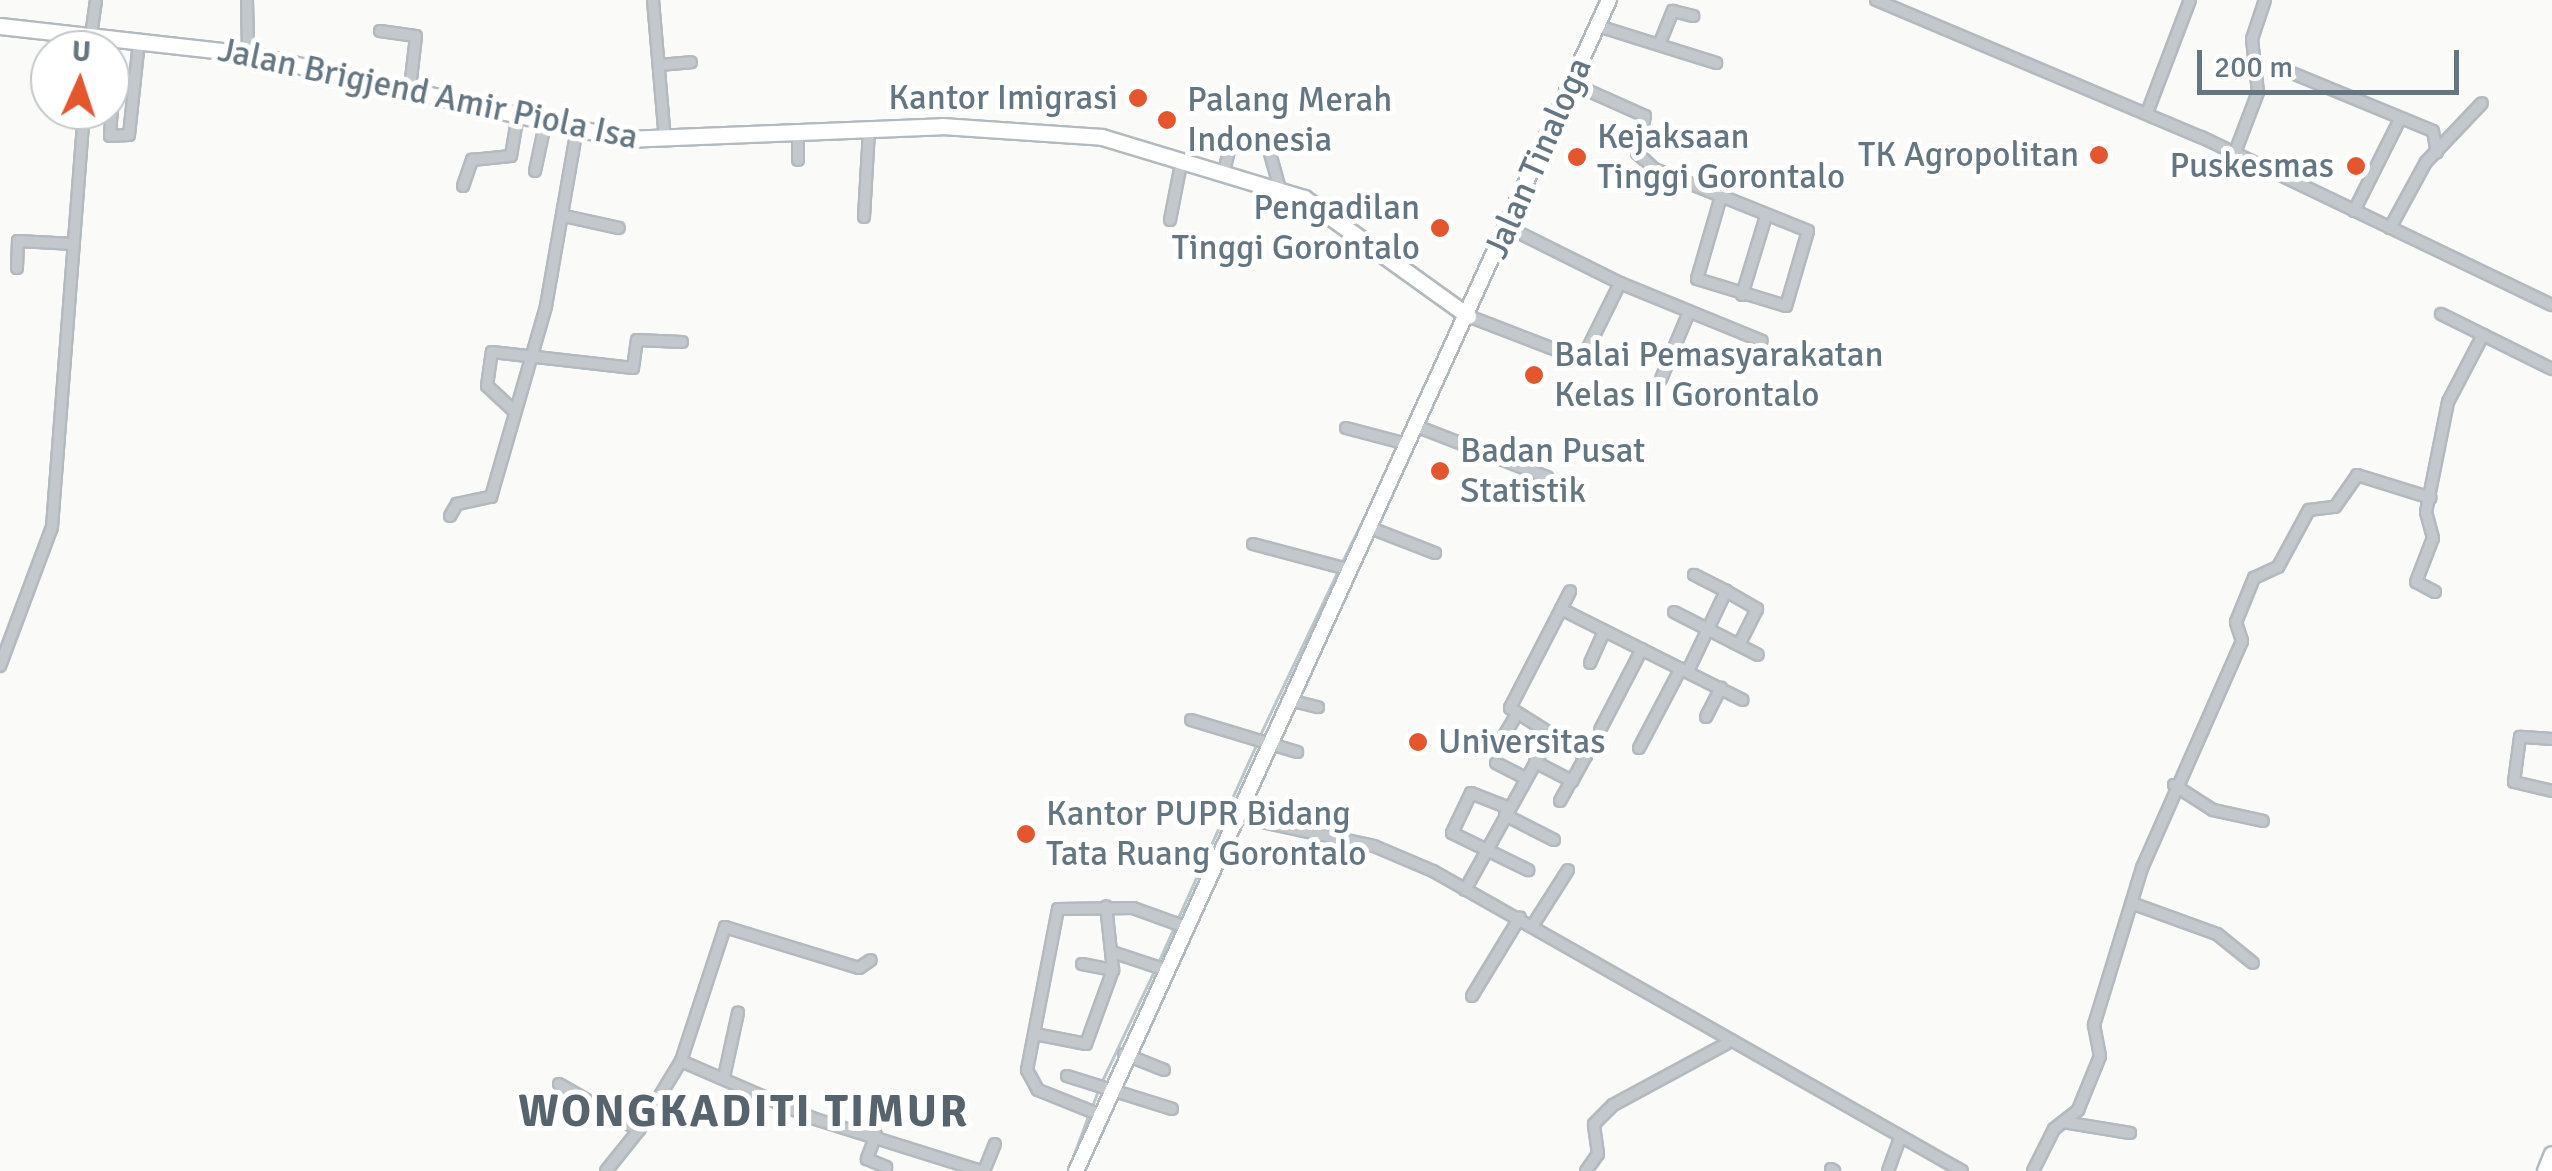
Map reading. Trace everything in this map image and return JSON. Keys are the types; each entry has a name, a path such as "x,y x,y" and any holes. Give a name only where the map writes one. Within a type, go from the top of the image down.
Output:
{"main road":[{"name":"Jalan Brigjend Amir Piola Isa","path":"0,26 30,32"},
{"name":"Jalan Brigjend Amir Piola Isa","path":"130,41 248,54 577,129 665,141 868,131 1039,130 1182,159 1280,189 1345,223 1468,316"}],"street":[{"path":"92,30 96,0"},
{"path":"247,0 248,54"},
{"path":"653,0 665,141"},
{"name":"Jalan Tinaloga","path":"1076,1171 1091,1111 1123,1054 1157,966 1235,816 1262,738 1289,700 1342,568 1368,527 1403,442 1416,426 1468,316 1505,226 1610,0"},
{"path":"1876,0 2147,113 2552,305"},
{"path":"2147,113 2190,0"},
{"path":"2234,155 2256,99 2252,39 2265,0"},
{"path":"1659,44 1673,12 1692,16"},
{"path":"1598,26 1716,63"},
{"path":"380,31 416,36 410,88"},
{"path":"135,80 114,82 110,136 128,137 140,40"},
{"path":"658,65 690,62"},
{"path":"2280,68 2398,124 2434,130 2436,153"},
{"path":"1571,83 1645,116 1638,158 1720,200 1810,236 1787,306 1742,295 1697,277 1720,200"},
{"path":"2390,228 2436,153 2482,103"},
{"path":"464,186 472,160 512,156 518,114"},
{"path":"535,171 546,120"},
{"path":"2354,211 2398,124"},
{"path":"450,516 457,504 489,501 533,356 564,216 577,129"},
{"path":"0,666 52,527 83,130"},
{"path":"864,217 868,131"},
{"path":"798,134 798,160"},
{"path":"1224,172 1232,138 1267,143 1280,189"},
{"path":"1170,220 1182,159"},
{"path":"564,216 619,228"},
{"path":"1742,295 1766,216"},
{"path":"1505,226 1620,283 1762,341"},
{"path":"17,268 18,241 74,244"},
{"path":"1468,316 1582,360 1620,283"},
{"path":"1660,379 1689,312"},
{"path":"2441,314 2549,367 2552,354"},
{"path":"2435,592 2416,582 2433,538 2431,498 2450,395 2483,336"},
{"path":"514,411 487,386 490,353 633,368 637,340 682,342"},
{"path":"1416,426 1547,477"},
{"path":"1346,428 1403,442"},
{"path":"2033,1171 2062,1122 2074,1117 2100,1056 2094,1025 2174,785 2242,640 2236,625 2254,578 2278,567 2309,510 2335,507 2360,474 2431,498"},
{"path":"1368,527 1435,553"},
{"path":"1253,544 1342,568"},
{"path":"1694,575 1757,608 1739,646"},
{"path":"1560,801 1586,752 1517,714 1510,706 1570,591"},
{"path":"1639,748 1726,592"},
{"path":"1562,609 1744,700"},
{"path":"1674,612 1758,655"},
{"path":"1590,662 1604,631"},
{"path":"1600,730 1642,650"},
{"path":"1706,716 1721,688"},
{"path":"1289,700 1318,707"},
{"path":"1502,740 1517,714"},
{"path":"1190,720 1262,738 1297,752"},
{"path":"1465,890 1552,732"},
{"path":"2552,739 2522,736 2514,782 2552,790"},
{"path":"1535,762 1571,781"},
{"path":"1496,763 1526,778"},
{"path":"2174,785 2213,810 2263,821"},
{"path":"1528,870 1452,834 1469,794 1507,811 1554,840"},
{"path":"1235,816 1374,846 1465,890 1520,917 1726,1044 1962,1171"},
{"path":"1533,925 1568,870"},
{"path":"2134,904 2217,934 2252,963"},
{"path":"1035,1034 1086,1044 1113,970 1115,953 1106,906"},
{"path":"1091,1111 1037,1089 1027,1070 1058,909 1106,906 1178,924"},
{"path":"1472,996 1520,917"},
{"path":"606,1171 640,1130 681,1060 725,927 851,966 871,960"},
{"path":"1115,953 1157,966"},
{"path":"1082,964 1113,970"},
{"path":"724,1078 738,1013"},
{"path":"1586,1171 1599,1150 1594,1124 1613,1105 1726,1044"},
{"path":"1123,1054 1164,1070"},
{"path":"681,1060 976,1170 995,1144"},
{"path":"1067,1076 1172,1108"},
{"path":"560,1084 640,1130"},
{"path":"2062,1122 2130,1133"},
{"path":"876,1134 867,1159 886,1166"},
{"path":"1888,1171 1900,1138"},
{"path":"2545,1171 2552,1154"}],"waterway":[{"path":"1341,564 1391,463"},
{"path":"1260,735 1338,571"},
{"path":"1178,918 1257,743"},
{"path":"1158,963 1175,925"},
{"path":"1102,1081 1154,971"},
{"path":"1091,1109 1099,1088"},
{"path":"1068,1171 1088,1116"}],"place":[{"name":"Kantor Imigrasi","path":"1138,98"},
{"name":"Palang Merah Indonesia","path":"1167,120"},
{"name":"TK Agropolitan","path":"2099,155"},
{"name":"Kejaksaan Tinggi Gorontalo","path":"1577,157"},
{"name":"Puskesmas","path":"2356,166"},
{"name":"Pengadilan Tinggi Gorontalo","path":"1440,228"},
{"name":"Balai Pemasyarakatan Kelas II Gorontalo","path":"1534,375"},
{"name":"Badan Pusat Statistik","path":"1440,471"},
{"name":"Universitas","path":"1418,742"},
{"name":"Kantor PUPR Bidang Tata Ruang Gorontalo","path":"1026,834"}],"district":[{"name":"WONGKADITI TIMUR","path":"744,1112"}]}
